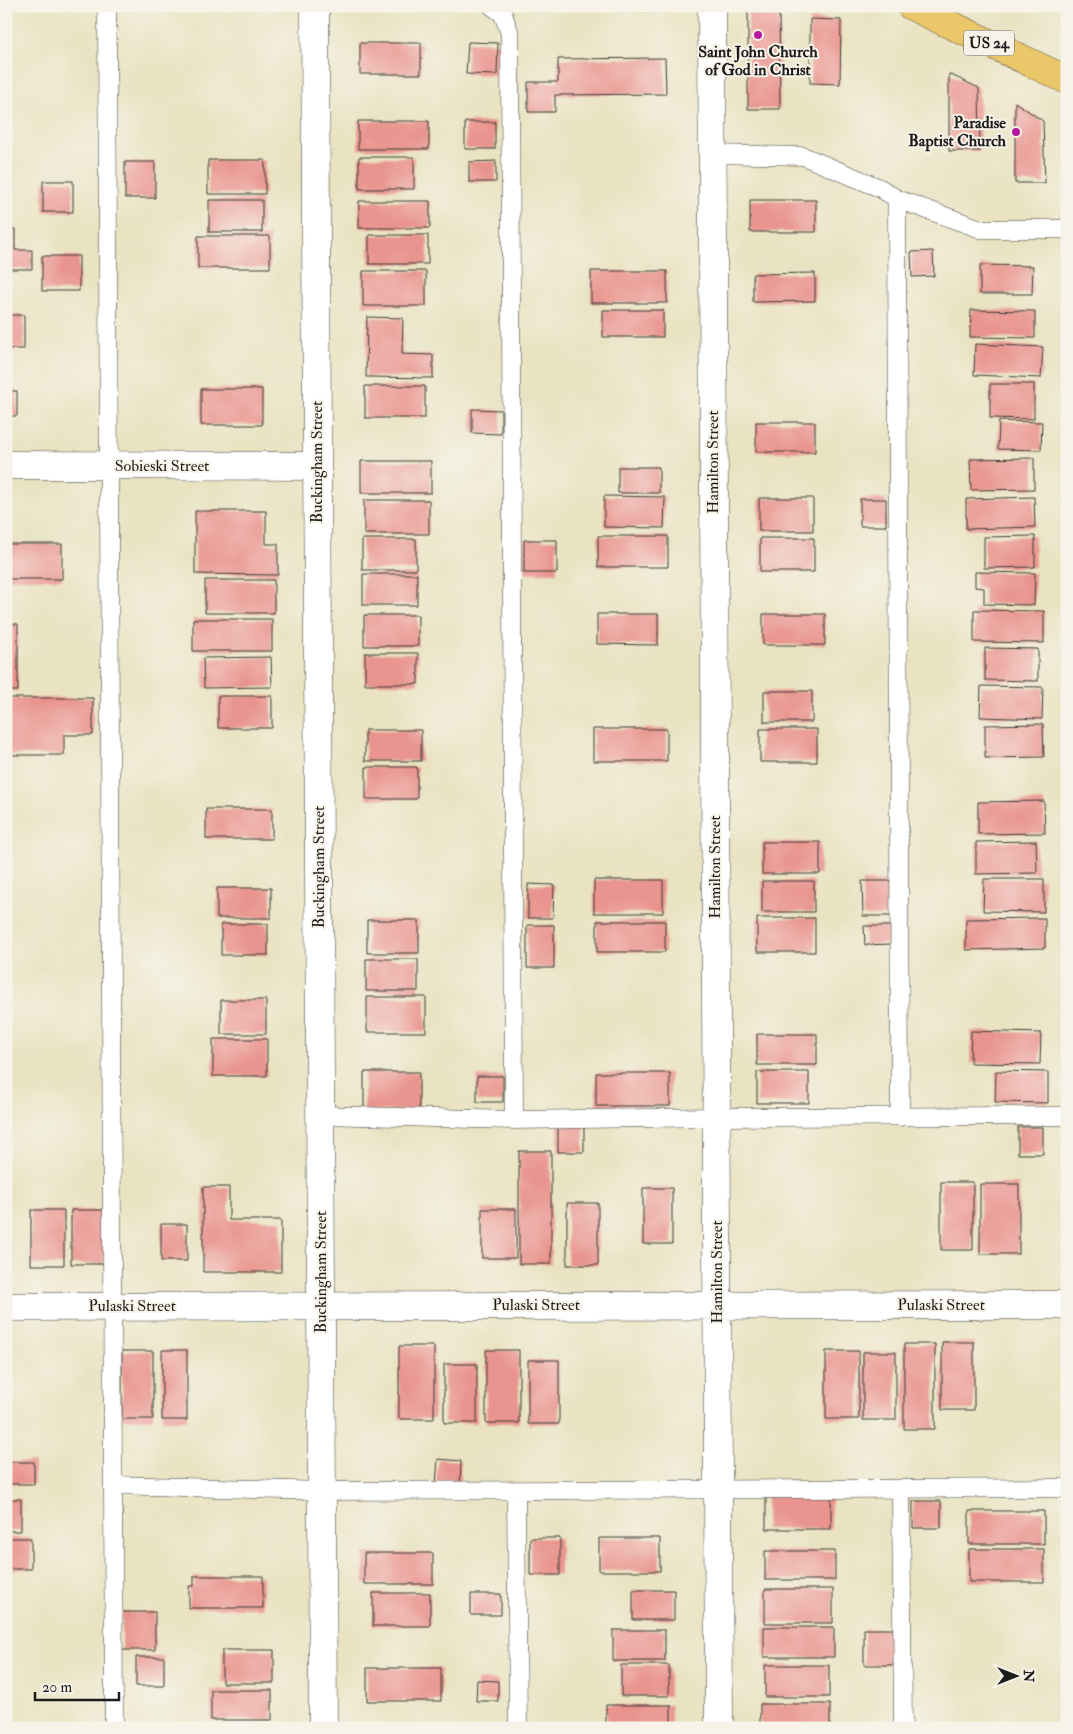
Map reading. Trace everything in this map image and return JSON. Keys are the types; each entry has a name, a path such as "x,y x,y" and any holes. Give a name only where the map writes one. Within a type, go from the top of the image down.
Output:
{"main road":[{"name":"US 24","path":"911,6 1067,80"}],"street":[{"name":"Buckingham Street","path":"315,6 323,1728"},
{"name":"Hamilton Street","path":"712,6 719,1728"},
{"name":"Sobieski Street","path":"6,466 317,466"},
{"name":"Pulaski Street","path":"6,1306 1067,1305"}],"lane":[{"path":"107,6 114,1728"},
{"path":"492,6 503,14 510,34 514,1120"},
{"path":"713,154 803,156 880,188 897,199 981,229 1067,229"},
{"path":"897,199 900,1117"},
{"path":"320,1115 514,1120 716,1117 1067,1116"},
{"path":"113,1485 322,1491 516,1492 1067,1488"},
{"path":"901,1490 904,1728"},
{"path":"516,1492 518,1728"}],"building":[{"path":"640,6 674,6 674,11 640,11"},
{"path":"748,6 779,6 780,109 748,109"},
{"path":"810,19 841,20 840,84 810,83"},
{"path":"468,42 498,43 497,75 466,74"},
{"path":"360,43 421,43 421,74 360,74"},
{"path":"665,58 666,94 555,95 555,112 528,112 528,82 558,82 558,59"},
{"path":"949,74 979,88 980,151 949,151"},
{"path":"1015,102 1043,121 1045,183 1015,183"},
{"path":"358,121 429,121 429,149 358,149"},
{"path":"465,122 495,122 495,149 465,149"},
{"path":"359,157 414,157 414,189 359,189"},
{"path":"208,160 265,160 265,194 208,194"},
{"path":"6,161 12,161 12,191 6,191"},
{"path":"496,161 496,182 469,182 469,162"},
{"path":"125,162 155,162 155,198 125,198"},
{"path":"43,181 73,181 73,212 43,212"},
{"path":"209,200 262,200 262,232 209,232"},
{"path":"750,200 816,200 816,232 750,232"},
{"path":"359,201 430,201 430,228 359,228"},
{"path":"6,229 15,229 15,250 32,250 32,269 6,269"},
{"path":"369,235 428,235 428,264 369,264"},
{"path":"198,236 270,236 270,268 198,268"},
{"path":"933,251 934,276 912,277 911,252"},
{"path":"42,256 79,256 79,291 42,291"},
{"path":"980,265 1033,266 1032,294 980,294"},
{"path":"363,271 426,271 426,306 363,306"},
{"path":"591,271 667,271 667,303 591,303"},
{"path":"815,273 815,301 753,302 753,274"},
{"path":"603,310 663,310 663,337 603,337"},
{"path":"971,310 1035,311 1035,338 970,337"},
{"path":"6,315 24,315 24,349 6,349"},
{"path":"367,317 403,318 402,354 433,355 433,378 366,377"},
{"path":"975,344 1043,347 1041,378 974,375"},
{"path":"990,384 1034,384 1034,419 990,418"},
{"path":"365,386 425,386 425,418 365,418"},
{"path":"201,389 262,389 262,425 201,425"},
{"path":"6,391 17,391 17,416 6,416"},
{"path":"472,409 501,410 501,434 472,433"},
{"path":"999,421 1042,422 1041,450 998,449"},
{"path":"756,422 815,422 815,452 756,452"},
{"path":"1034,458 1034,489 971,490 970,459"},
{"path":"361,461 431,461 431,493 361,493"},
{"path":"618,467 659,467 659,493 618,493"},
{"path":"604,496 665,497 664,528 604,527"},
{"path":"1034,497 1035,527 966,529 966,499"},
{"path":"759,498 813,498 813,531 759,531"},
{"path":"860,499 886,499 886,526 860,526"},
{"path":"364,500 429,500 429,534 364,534"},
{"path":"195,511 266,511 266,544 278,544 278,575 195,574"},
{"path":"598,536 668,536 668,567 598,567"},
{"path":"1035,536 1035,567 984,568 984,537"},
{"path":"760,538 814,538 814,572 760,572"},
{"path":"362,539 416,539 416,570 362,570"},
{"path":"524,540 557,540 557,573 524,573"},
{"path":"6,544 62,544 62,579 6,579"},
{"path":"975,572 1035,573 1034,605 984,604 984,588 975,587"},
{"path":"363,574 417,574 417,605 363,605"},
{"path":"205,580 274,580 274,613 205,613"},
{"path":"974,610 1044,611 1044,643 974,642"},
{"path":"597,614 658,614 658,645 597,644"},
{"path":"763,614 825,614 825,645 763,645"},
{"path":"364,615 418,615 418,646 364,646"},
{"path":"193,619 272,619 272,651 193,651"},
{"path":"6,624 18,624 18,691 6,691"},
{"path":"985,648 1038,649 1038,681 985,680"},
{"path":"365,653 418,653 418,684 365,684"},
{"path":"271,657 272,687 204,688 203,658"},
{"path":"981,686 1043,687 1042,719 980,717"},
{"path":"764,691 812,691 812,722 764,722"},
{"path":"218,696 272,696 272,728 218,728"},
{"path":"6,698 93,698 93,735 64,735 64,755 6,755"},
{"path":"1043,724 1044,757 985,758 985,725"},
{"path":"593,729 667,729 667,761 593,761"},
{"path":"760,729 817,729 817,762 760,762"},
{"path":"365,730 421,730 421,761 365,761"},
{"path":"366,767 417,767 417,799 366,799"},
{"path":"1044,801 1045,833 978,834 978,802"},
{"path":"206,809 272,809 272,839 206,839"},
{"path":"1036,841 1037,873 976,874 976,842"},
{"path":"762,842 820,842 820,874 762,874"},
{"path":"984,879 1044,879 1044,912 983,911"},
{"path":"594,880 663,880 663,913 594,913"},
{"path":"762,881 814,881 814,912 762,912"},
{"path":"862,881 891,881 892,916 863,916"},
{"path":"528,884 554,885 553,918 528,918"},
{"path":"217,888 271,888 271,918 217,918"},
{"path":"757,918 815,918 815,952 757,952"},
{"path":"1045,918 1045,948 966,950 966,919"},
{"path":"367,920 419,920 419,953 367,953"},
{"path":"597,921 665,921 665,952 597,952"},
{"path":"6,923 9,923 9,959 6,959"},
{"path":"221,924 268,924 268,955 221,955"},
{"path":"527,925 554,925 554,968 527,968"},
{"path":"864,926 891,926 891,944 865,945"},
{"path":"366,959 418,959 418,991 366,991"},
{"path":"367,997 426,997 426,1032 367,1032"},
{"path":"221,1000 266,1000 266,1034 221,1034"},
{"path":"971,1031 1041,1033 1040,1064 970,1063"},
{"path":"757,1034 817,1034 817,1065 757,1065"},
{"path":"213,1039 267,1039 267,1076 213,1076"},
{"path":"996,1071 1048,1072 1048,1103 995,1102"},
{"path":"364,1072 419,1072 419,1111 364,1111"},
{"path":"757,1072 809,1072 809,1103 757,1103"},
{"path":"596,1073 670,1073 670,1106 596,1106"},
{"path":"477,1076 503,1076 503,1102 477,1102"},
{"path":"558,1125 584,1125 584,1152 558,1152"},
{"path":"1018,1127 1043,1127 1043,1154 1018,1154"},
{"path":"519,1151 551,1151 551,1264 519,1264"},
{"path":"941,1182 973,1182 973,1250 941,1250"},
{"path":"980,1184 1019,1184 1019,1254 980,1254"},
{"path":"203,1187 229,1187 229,1220 281,1220 281,1272 203,1272"},
{"path":"643,1188 672,1188 672,1244 643,1244"},
{"path":"567,1203 598,1203 598,1265 567,1265"},
{"path":"482,1209 516,1209 516,1258 482,1258"},
{"path":"31,1210 64,1210 64,1265 31,1265"},
{"path":"71,1210 104,1210 104,1264 71,1264"},
{"path":"161,1224 187,1224 187,1261 161,1261"},
{"path":"942,1342 974,1342 974,1410 942,1410"},
{"path":"904,1344 935,1344 935,1429 904,1429"},
{"path":"399,1346 434,1346 434,1419 399,1419"},
{"path":"162,1350 187,1350 187,1420 162,1420"},
{"path":"486,1350 519,1350 519,1423 486,1423"},
{"path":"122,1351 153,1351 153,1419 122,1419"},
{"path":"826,1351 859,1351 859,1419 826,1419"},
{"path":"863,1352 896,1352 896,1420 863,1420"},
{"path":"528,1360 559,1360 559,1424 528,1424"},
{"path":"444,1364 477,1364 477,1423 444,1423"},
{"path":"438,1459 461,1461 460,1485 436,1484"},
{"path":"6,1462 34,1462 34,1484 6,1484"},
{"path":"766,1496 831,1496 831,1529 766,1529"},
{"path":"6,1499 21,1499 21,1531 6,1531"},
{"path":"913,1501 941,1501 941,1528 913,1528"},
{"path":"969,1511 1044,1511 1044,1544 969,1544"},
{"path":"6,1538 31,1538 31,1569 6,1569"},
{"path":"530,1538 560,1538 560,1575 530,1575"},
{"path":"599,1538 660,1538 660,1571 599,1571"},
{"path":"969,1549 1044,1549 1044,1582 969,1582"},
{"path":"765,1551 835,1551 835,1580 765,1580"},
{"path":"364,1553 433,1553 433,1584 364,1584"},
{"path":"194,1576 263,1576 263,1608 189,1608 189,1586 194,1586"},
{"path":"765,1589 833,1589 833,1623 765,1623"},
{"path":"633,1590 674,1590 674,1620 633,1620"},
{"path":"373,1593 430,1593 430,1626 373,1626"},
{"path":"471,1594 501,1594 501,1615 471,1615"},
{"path":"122,1612 155,1612 155,1650 122,1650"},
{"path":"764,1627 834,1627 834,1657 764,1657"},
{"path":"864,1629 895,1629 895,1665 864,1665"},
{"path":"613,1630 665,1630 665,1661 613,1661"},
{"path":"222,1650 274,1650 274,1683 222,1683"},
{"path":"136,1657 164,1657 164,1686 136,1686"},
{"path":"621,1665 669,1665 669,1696 621,1696"},
{"path":"765,1665 829,1665 829,1697 765,1697"},
{"path":"367,1668 441,1668 441,1701 367,1701"},
{"path":"477,1680 498,1681 498,1701 476,1701"},
{"path":"211,1690 272,1690 272,1720 211,1720"},
{"path":"760,1704 830,1704 830,1728 760,1728"},
{"path":"606,1705 671,1705 671,1728 606,1728"}],"place":[{"name":"Saint John Church of God in Christ","path":"758,35"},
{"name":"Paradise Baptist Church","path":"1016,132"}]}
